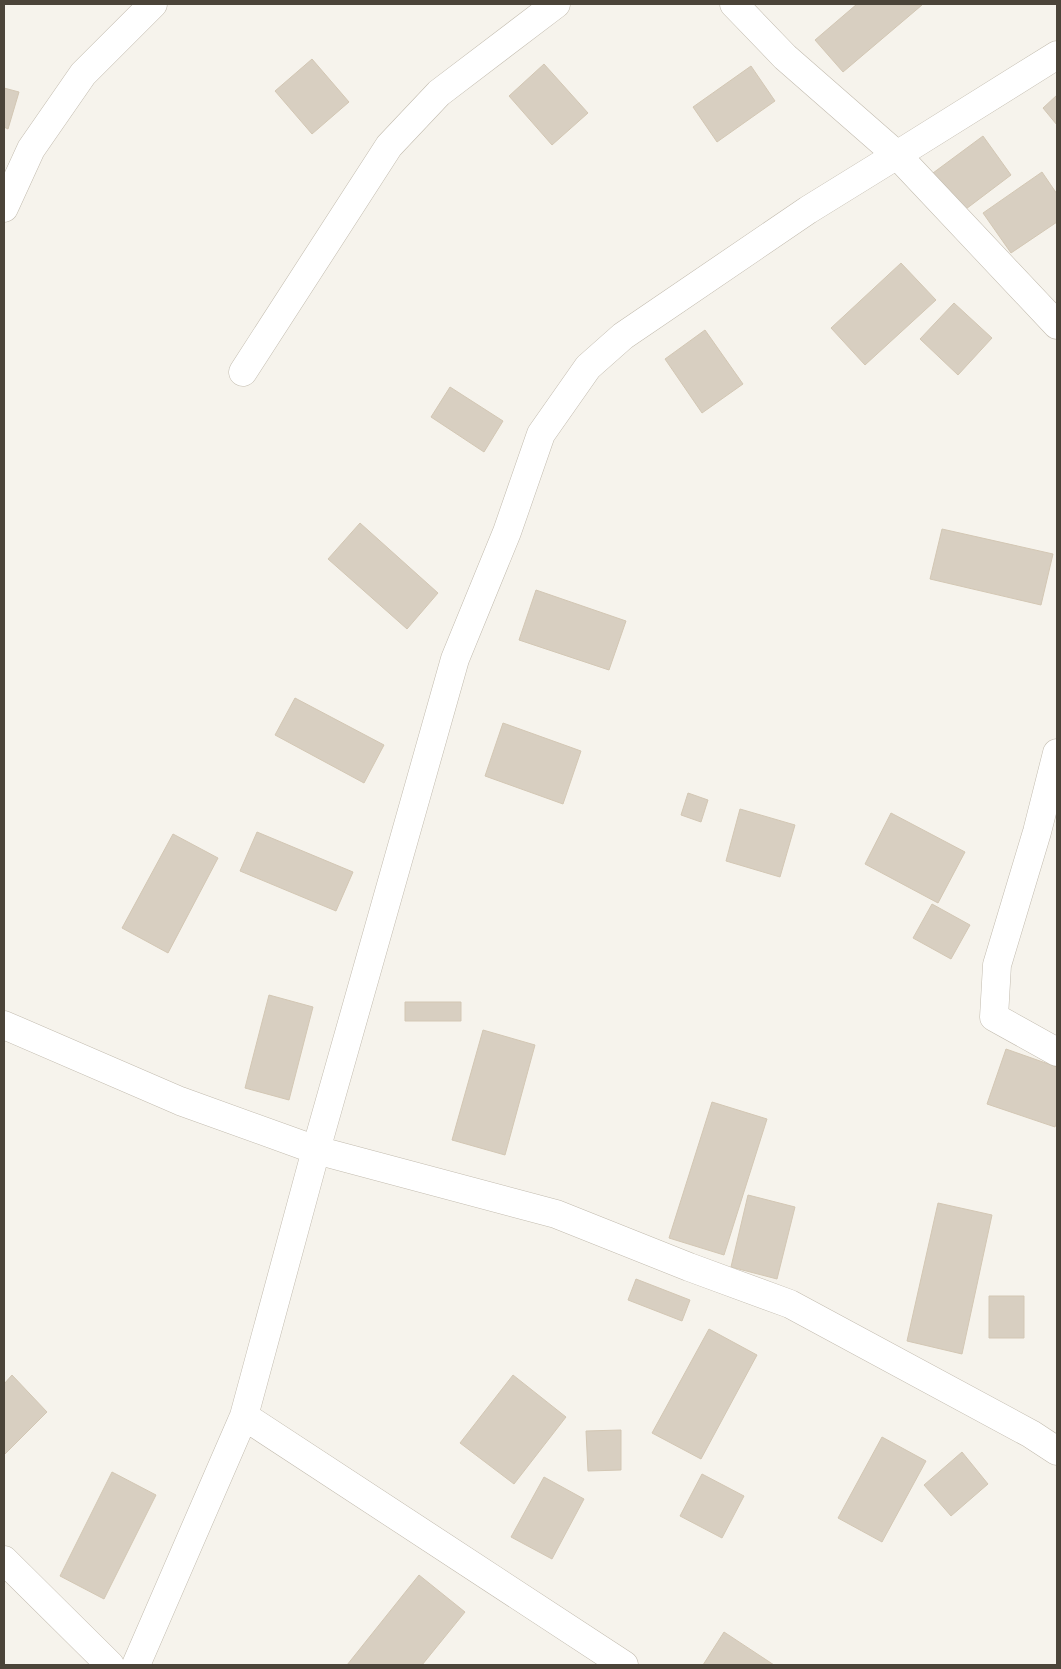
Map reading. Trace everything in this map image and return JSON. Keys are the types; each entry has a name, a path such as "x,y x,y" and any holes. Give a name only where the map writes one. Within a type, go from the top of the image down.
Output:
{"street":[{"path":"4,208 31,149 83,74 153,4"},
{"path":"244,372 389,146 439,92 556,4"},
{"path":"734,4 785,57 898,155 1057,325"},
{"path":"136,1665 244,1416 316,1150 455,659 507,532 541,434 588,367 623,336 808,210 1057,54"},
{"path":"1057,753 997,965 994,1018 1057,1052"},
{"path":"4,1025 180,1101 316,1150 556,1214 688,1267 790,1304 1031,1434 1057,1451"},
{"path":"244,1416 624,1665"},
{"path":"4,1560 110,1665"}],"building":[{"path":"857,4 922,5 843,72 815,40"},
{"path":"312,59 349,102 312,134 275,91"},
{"path":"544,64 588,113 552,145 509,96"},
{"path":"751,66 775,101 717,142 693,107"},
{"path":"4,88 19,92 8,129 4,127"},
{"path":"1057,95 1057,125 1043,108"},
{"path":"983,136 1011,175 962,212 933,173"},
{"path":"1042,172 1057,194 1057,222 1011,253 983,213"},
{"path":"901,263 936,300 865,365 831,328"},
{"path":"954,303 992,338 958,375 920,339"},
{"path":"705,330 743,384 702,413 665,359"},
{"path":"450,387 503,421 484,452 431,417"},
{"path":"360,523 438,593 407,629 328,559"},
{"path":"942,529 1053,554 1041,605 930,579"},
{"path":"536,590 626,621 609,670 519,640"},
{"path":"295,698 384,745 364,783 275,735"},
{"path":"503,723 581,751 563,804 485,776"},
{"path":"688,793 708,800 701,822 681,815"},
{"path":"740,809 795,825 780,877 726,861"},
{"path":"891,813 965,852 938,903 865,864"},
{"path":"257,832 353,872 336,911 240,871"},
{"path":"173,834 218,858 168,953 122,928"},
{"path":"932,904 970,925 951,959 913,938"},
{"path":"269,995 313,1007 289,1100 245,1088"},
{"path":"405,1002 461,1002 461,1021 405,1021"},
{"path":"483,1030 535,1045 505,1155 452,1140"},
{"path":"1006,1049 1057,1067 1057,1120 1055,1127 987,1104"},
{"path":"712,1102 767,1119 724,1255 669,1238"},
{"path":"748,1195 795,1207 777,1279 731,1267"},
{"path":"938,1203 992,1215 962,1354 907,1341"},
{"path":"636,1279 690,1300 682,1321 628,1300"},
{"path":"989,1296 1024,1296 1024,1338 989,1338"},
{"path":"709,1329 757,1355 701,1459 652,1433"},
{"path":"12,1375 47,1412 4,1455 4,1384"},
{"path":"513,1375 566,1417 514,1484 460,1443"},
{"path":"621,1430 621,1470 588,1471 586,1431"},
{"path":"882,1437 926,1461 882,1542 838,1518"},
{"path":"962,1452 988,1484 951,1516 924,1485"},
{"path":"112,1472 156,1495 104,1599 60,1576"},
{"path":"702,1474 744,1496 722,1538 680,1516"},
{"path":"544,1477 584,1499 552,1559 511,1537"},
{"path":"419,1575 465,1612 422,1665 347,1665"},
{"path":"724,1632 774,1665 703,1665"}]}
